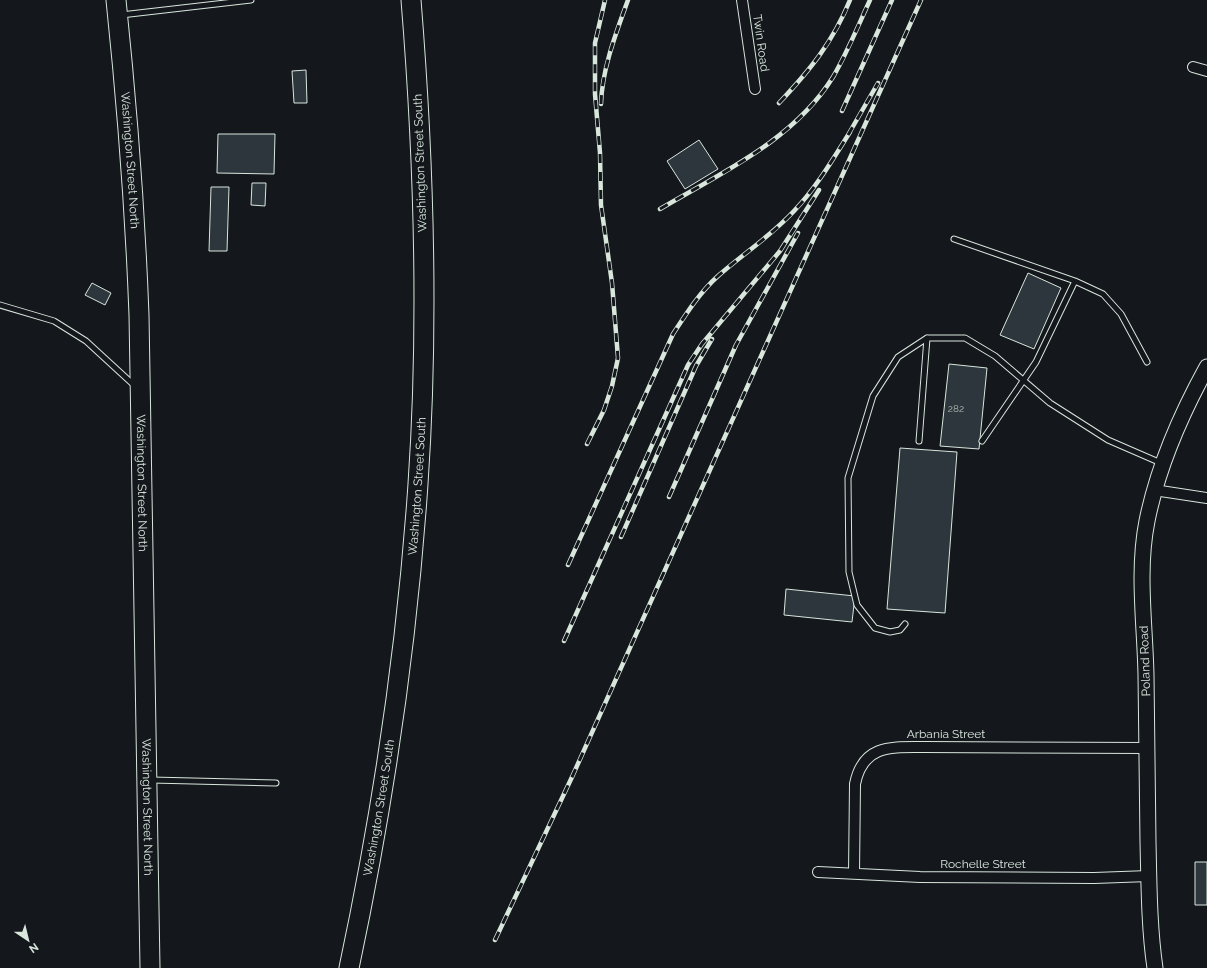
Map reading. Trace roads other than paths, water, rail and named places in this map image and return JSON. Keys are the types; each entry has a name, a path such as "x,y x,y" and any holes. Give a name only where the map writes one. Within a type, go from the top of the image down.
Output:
{"highway":[{"name":"Washington Street South","path":"349,968 375,839 390,746 404,633 418,482 423,369 423,281 420,158 412,0"},
{"name":"Washington Street North","path":"117,8 128,116 135,208 140,391 150,968"}],"street":[{"name":"Twin Road","path":"742,0 755,89"},
{"path":"1193,67 1207,71"},
{"name":"Poland Road","path":"1156,968 1149,876 1143,593 1144,556 1147,523 1154,490 1162,463 1182,416 1207,367"},
{"path":"1154,490 1207,498"},
{"name":"Arbania Street","path":"854,873 855,784 863,762 875,752 885,748 904,747 1147,748"},
{"name":"Rochelle Street","path":"818,872 920,877 1094,878 1149,876"}],"lane":[{"path":"117,8 251,0"},
{"path":"954,239 1075,281 1103,294 1121,314 1147,362"},
{"path":"982,441 1036,362 1075,281"},
{"path":"0,305 54,321 86,341 140,391"},
{"path":"919,441 927,338"},
{"path":"905,624 900,630 890,632 875,628 857,605 849,572 848,478 873,396 898,357 927,338 965,338 995,356 1050,403 1108,440 1162,463"},
{"path":"146,780 276,783"}],"railway":[{"path":"587,444 604,410 612,386 618,358 612,283 601,205 600,153 595,94 595,43 605,0"},
{"path":"601,104 607,64 614,38 628,0"},
{"path":"779,103 820,55 836,29 850,0"},
{"path":"660,209 755,153 798,119 817,99 833,77 848,49 870,0"},
{"path":"842,111 892,0"},
{"path":"495,940 572,777 921,0"},
{"path":"848,135 878,83"},
{"path":"568,565 678,326 711,282 776,229 810,193 850,132"},
{"path":"564,641 688,365 702,344 780,251 819,190"},
{"path":"669,497 736,345 798,233"},
{"path":"621,537 696,366 712,339"}]}
